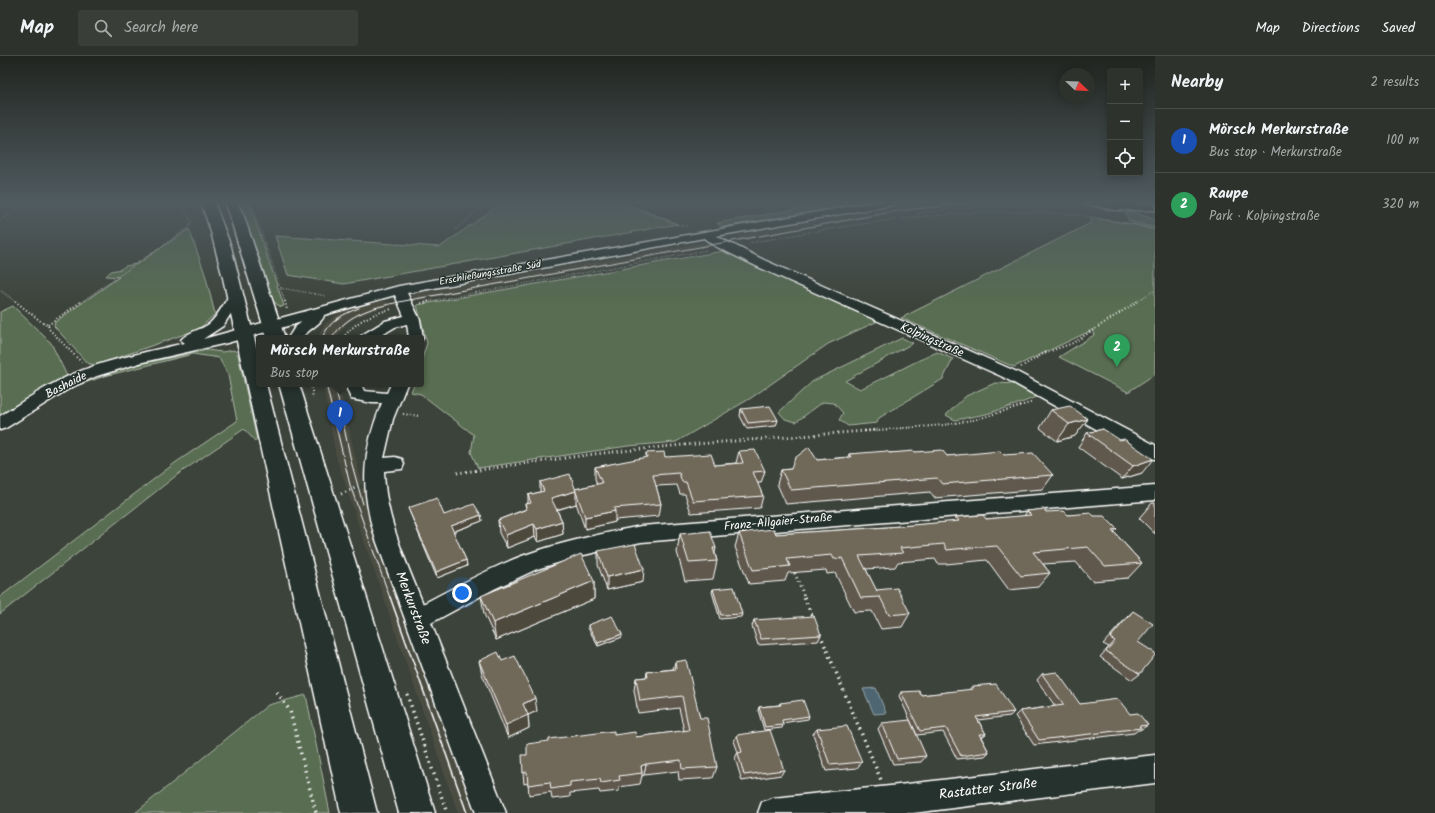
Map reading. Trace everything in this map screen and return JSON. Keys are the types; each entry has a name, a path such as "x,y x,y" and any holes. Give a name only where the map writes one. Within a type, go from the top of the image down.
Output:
{"main road":[{"path":"220,237 231,272 256,384"},
{"path":"243,237 272,328"},
{"path":"257,387 359,813"},
{"path":"290,387 417,813"}],"street":[{"name":"Erschließungsstraße Süd","path":"272,328 333,302 688,237"},
{"name":"Kolpingstraße","path":"712,237 728,247 1009,374 1155,453"},
{"path":"400,290 416,335"},
{"name":"Bashaide","path":"0,424 64,384 91,373 180,344 201,335 219,323 236,295"},
{"name":"Erschließungsstraße Süd","path":"243,330 272,328 351,298 371,296"},
{"name":"Erschließungsstraße Süd","path":"297,335 306,324 322,314 333,302"},
{"path":"372,335 409,312"},
{"name":"Bashaide","path":"180,344 243,330"},
{"name":"Bashaide","path":"138,358 202,345 243,330"},
{"name":"Merkurstraße","path":"354,387 357,395 372,398 396,391"},
{"name":"Merkurstraße","path":"396,391 382,431 385,465 374,483 379,514 386,538 491,813"},
{"name":"Franz-Allgaier-Straße","path":"417,619 482,584 528,563 580,547 640,534 1155,493"},
{"name":"Rastatter Straße","path":"774,813 890,801 1155,769"}],"path":[{"path":"48,325 175,237"},
{"path":"263,237 281,288 319,296 333,302"},
{"path":"345,335 352,325 367,316 409,312 728,247 783,237"},
{"path":"0,290 43,323 48,325 49,329 91,373"},
{"path":"1009,374 1045,353 1073,344 1155,290"},
{"path":"457,473 594,454 671,446 944,425 978,419 1020,406 1047,394"},
{"path":"792,567 816,625"},
{"path":"819,633 890,801"},
{"path":"277,692 290,711 316,813"}],"shaded area":[{"path":"739,237 760,237 739,241"},
{"path":"706,242 716,245 410,302 414,294"},
{"path":"380,300 397,304 375,310 353,319 345,325 338,335 319,335 324,325 336,315 346,310"},
{"path":"324,387 340,387 362,484 347,489 336,456"},
{"path":"364,488 383,557 476,813 458,813 362,535 348,493"}],"green space":[{"path":"177,237 192,237 205,274 215,314 199,329 108,361 94,365 87,363 54,326 55,322 119,277 106,276 111,271 137,264"},
{"path":"252,237 261,237 284,306 281,307 273,300"},
{"path":"275,237 295,237 440,247 454,237 604,237 344,284 288,275"},
{"path":"1062,237 1155,237 1155,374 1128,392 1059,357 1094,335 1092,330 1014,367 901,318"},
{"path":"729,250 878,321 828,344 751,398 676,442 628,446 478,468 471,452 474,435 421,394 411,392 413,387 424,387 424,352 427,343 417,305"},
{"path":"13,306 51,343 67,376 12,410 0,420 0,312"},
{"path":"902,338 913,343 845,381 860,389 937,352 953,359 943,379 879,418 877,423 848,426 839,420 843,413 834,403 823,402 796,422 785,419 779,412 813,381"},
{"path":"207,350 222,352 234,350 238,355 257,440 255,441 244,429 177,475 0,614 0,597 175,463 237,421 228,375 219,358 193,354 105,376 76,386 21,417 63,388 108,371"},
{"path":"995,383 1018,384 1041,395 986,414 955,420 946,415 966,396"},
{"path":"306,695 330,813 135,813 268,705"}],"water":[{"path":"876,688 886,713 874,714 863,689"}],"building":[{"path":"770,406 778,420 748,423 741,409"},
{"path":"1070,406 1088,419 1069,424 1051,410"},
{"path":"1103,429 1120,440 1124,439 1153,459 1133,466 1087,433"},
{"path":"809,447 817,460 851,457 849,454 887,451 889,453 942,450 947,456 1000,451 1004,455 1033,453 1053,475 942,484 937,478 791,490 781,470 791,469 795,458"},
{"path":"755,450 765,471 753,472 763,496 693,501 686,482 682,482 679,473 653,475 661,504 614,508 615,511 585,517 575,489 602,483 595,467 647,457 646,453 664,452 665,457 711,454 715,465 743,463 739,451"},
{"path":"570,474 576,491 551,498 562,521 537,529 534,524 506,535 498,520 527,509 525,504 531,503 528,495 544,491 540,482"},
{"path":"437,498 444,515 474,504 481,515 451,526 466,560 436,572 408,508"},
{"path":"1044,509 1046,512 1064,511 1068,515 1091,513 1094,516 1104,516 1117,529 1112,530 1142,563 1105,566 1088,547 1033,552 1050,573 1021,576 997,546 947,550 944,544 900,548 903,553 859,556 876,590 897,588 910,613 889,615 880,597 861,598 842,558 834,559 832,555 787,559 790,566 753,570 739,533 774,529 776,534 888,527 959,521 956,517 983,515 986,519 1031,515 1027,511"},
{"path":"710,531 716,548 713,548 717,561 689,563 680,534"},
{"path":"635,544 644,569 607,577 598,551"},
{"path":"581,554 594,581 493,623 481,596"},
{"path":"734,587 742,614 721,615 713,589"},
{"path":"1133,611 1153,624 1138,642 1155,653 1140,674 1106,651 1115,641 1110,638"},
{"path":"612,616 622,634 598,643 588,625"},
{"path":"814,616 821,635 761,639 754,620"},
{"path":"498,652 502,661 515,656 535,698 523,704 528,715 506,725 479,661"},
{"path":"686,660 700,718 707,718 717,767 682,769 681,760 646,764 641,766 642,773 619,776 620,780 601,783 600,779 570,782 570,786 551,789 550,782 528,785 527,772 523,773 522,755 527,755 527,744 549,741 549,739 614,731 614,735 635,732 636,737 689,730 682,696 640,701 636,678 648,677 647,672 676,669 675,662"},
{"path":"1057,672 1080,704 1118,699 1130,714 1138,713 1148,725 1139,726 1141,728 1039,740 1020,711 1064,705 1042,674"},
{"path":"996,684 1014,712 976,717 986,734 979,734 989,752 961,756 946,728 920,731 901,692 919,691 921,695 973,689 972,686"},
{"path":"803,700 809,716 782,720 783,725 765,727 759,707 781,705 780,703"},
{"path":"910,720 926,756 897,759 882,723"},
{"path":"847,726 862,762 830,765 817,729"},
{"path":"770,730 784,770 744,775 738,753 742,752 737,735"}],"tram line":[{"path":"334,335 346,322 354,316 373,308 404,301 753,237"},
{"path":"324,335 328,327 337,319 359,308"},
{"path":"327,387 350,485 390,598"},
{"path":"336,387 351,461 363,504"},
{"path":"390,597 467,813"}],"place":[{"name":"Raupe","path":"1117,367"},
{"name":"Mörsch Merkurstraße","path":"340,433"}]}
